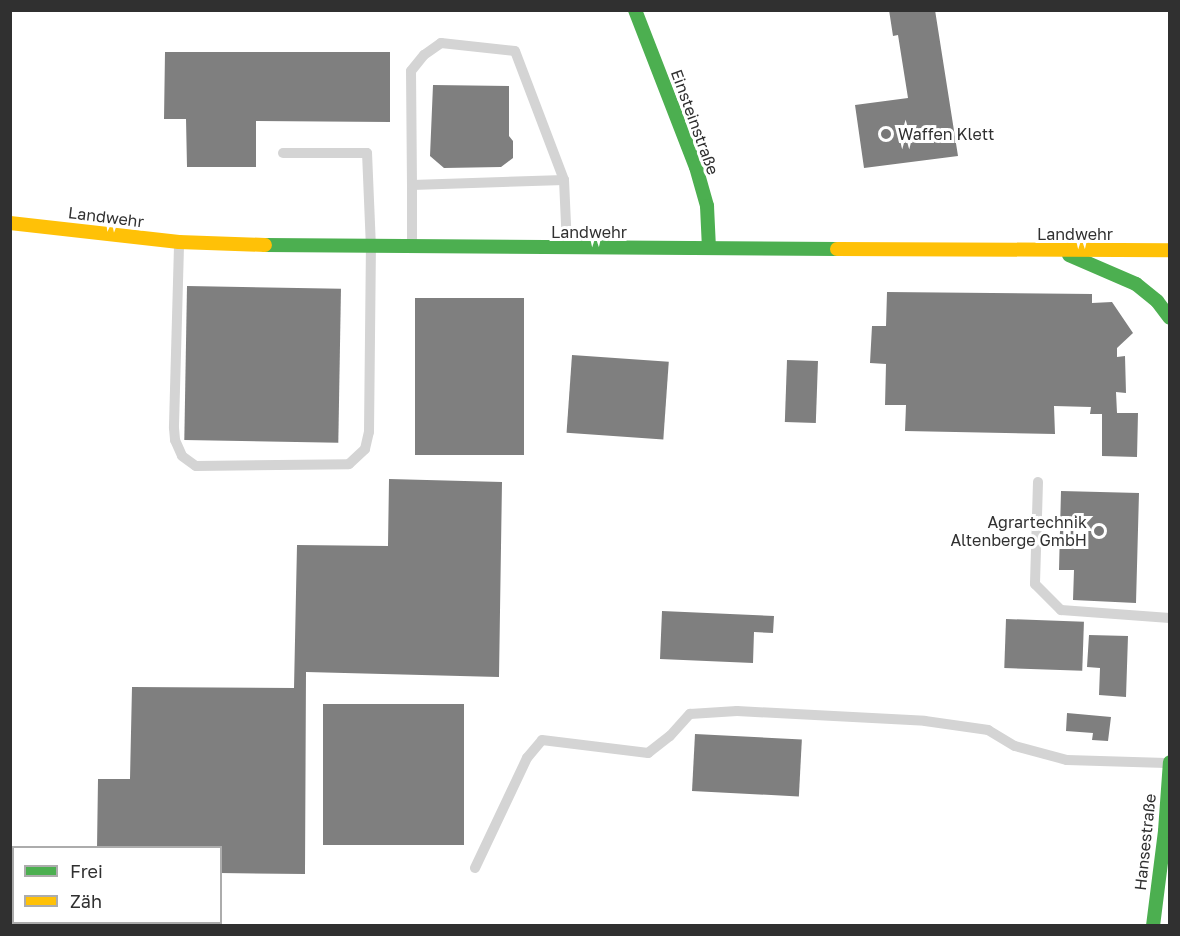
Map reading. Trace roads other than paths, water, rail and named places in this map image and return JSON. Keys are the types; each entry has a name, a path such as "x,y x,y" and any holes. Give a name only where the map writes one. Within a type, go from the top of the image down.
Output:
{"main road":[{"name":"Einsteinstraße","path":"635,10 696,167 707,206 709,248"},
{"name":"Landwehr","path":"10,223 179,242 412,249 1170,250"},
{"path":"1058,250 1136,284 1157,301 1170,318"},
{"name":"Hansestraße","path":"1153,926 1167,831 1169,762"}],"lane":[{"path":"412,249 411,71 424,55 441,43 515,51 564,180 568,249"},
{"path":"179,242 174,434 182,456 196,466 349,465 365,448 370,417 371,248 367,153 283,153"},
{"path":"412,184 564,180"},
{"path":"1038,482 1035,584 1061,610 1170,618"},
{"path":"475,868 527,759 542,741 648,753 670,736 690,714 737,711 925,721 988,730 1015,746 1067,760 1169,762"}],"place":[{"name":"Waffen Klett","path":"886,134"},
{"name":"Agrartechnik Altenberge GmbH","path":"1099,531"}]}
